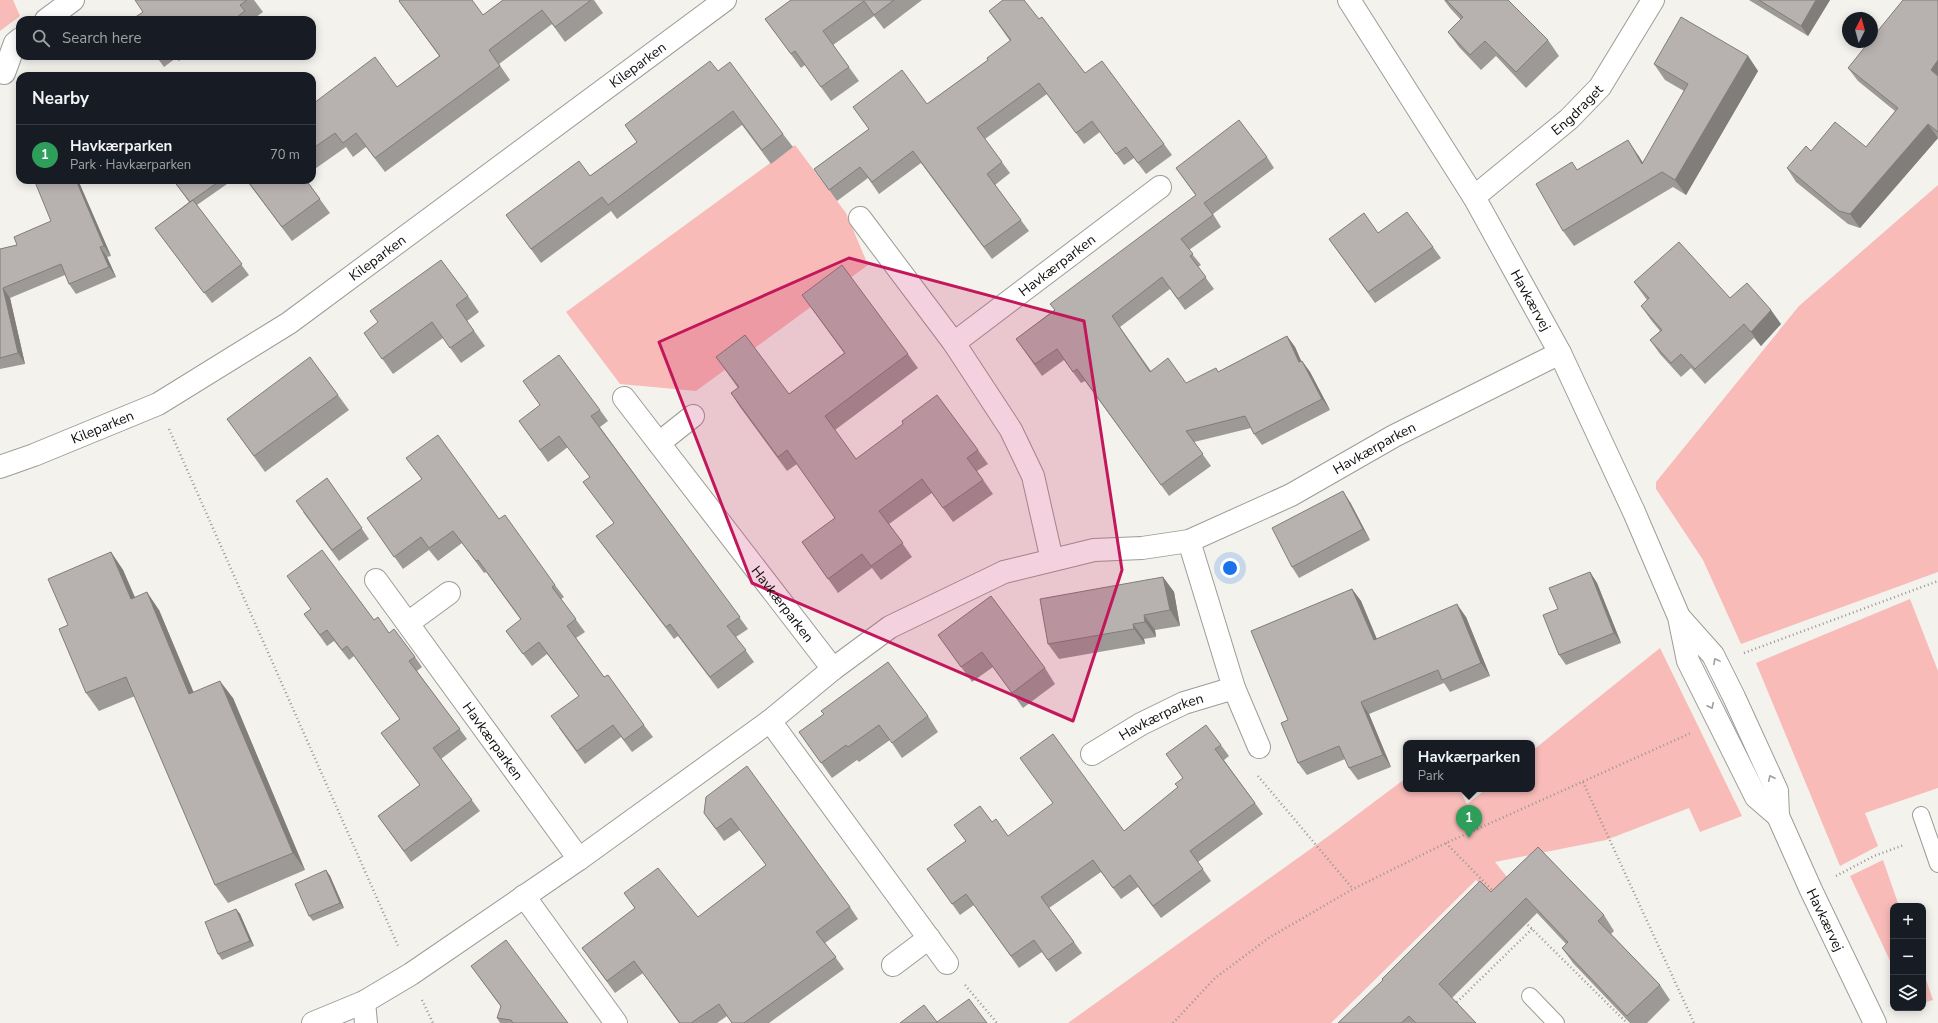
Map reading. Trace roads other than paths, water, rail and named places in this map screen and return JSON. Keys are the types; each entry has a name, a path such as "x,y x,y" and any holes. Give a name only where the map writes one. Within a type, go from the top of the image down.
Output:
{"street":[{"path":"51,16 73,0"},
{"name":"Kileparken","path":"0,467 34,455 158,404 289,323 725,0"},
{"name":"Havkærvej","path":"1349,0 1474,197 1560,353 1634,512 1680,617 1713,655 1734,697 1777,791 1778,816 1811,890 1875,1023"},
{"name":"Engdraget","path":"1474,197 1569,119 1600,87 1653,0"},
{"path":"4,73 16,42"},
{"name":"Havkærparken","path":"954,343 1160,187"},
{"path":"860,218 954,343 1011,430 1033,476 1052,560"},
{"name":"Havkærparken","path":"314,1023 365,1013 411,974 579,859 770,721 833,670 890,627 1004,572 1094,550 1142,548 1189,541 1291,495 1394,436 1560,353"},
{"name":"Havkærparken","path":"624,398 833,670"},
{"path":"659,443 693,416"},
{"path":"1189,541 1234,688 1259,747"},
{"name":"Havkærparken","path":"376,580 579,859"},
{"path":"408,623 449,593"},
{"name":"Havkærparken","path":"1092,754 1141,724 1184,703 1234,688"},
{"path":"770,721 947,963"},
{"path":"524,896 616,1023"},
{"path":"893,965 928,938"}],"lane":[{"path":"1921,815 1938,864"},
{"path":"1530,996 1556,1023"}],"place":[{"name":"Havkærparken","path":"1469,838"}]}
